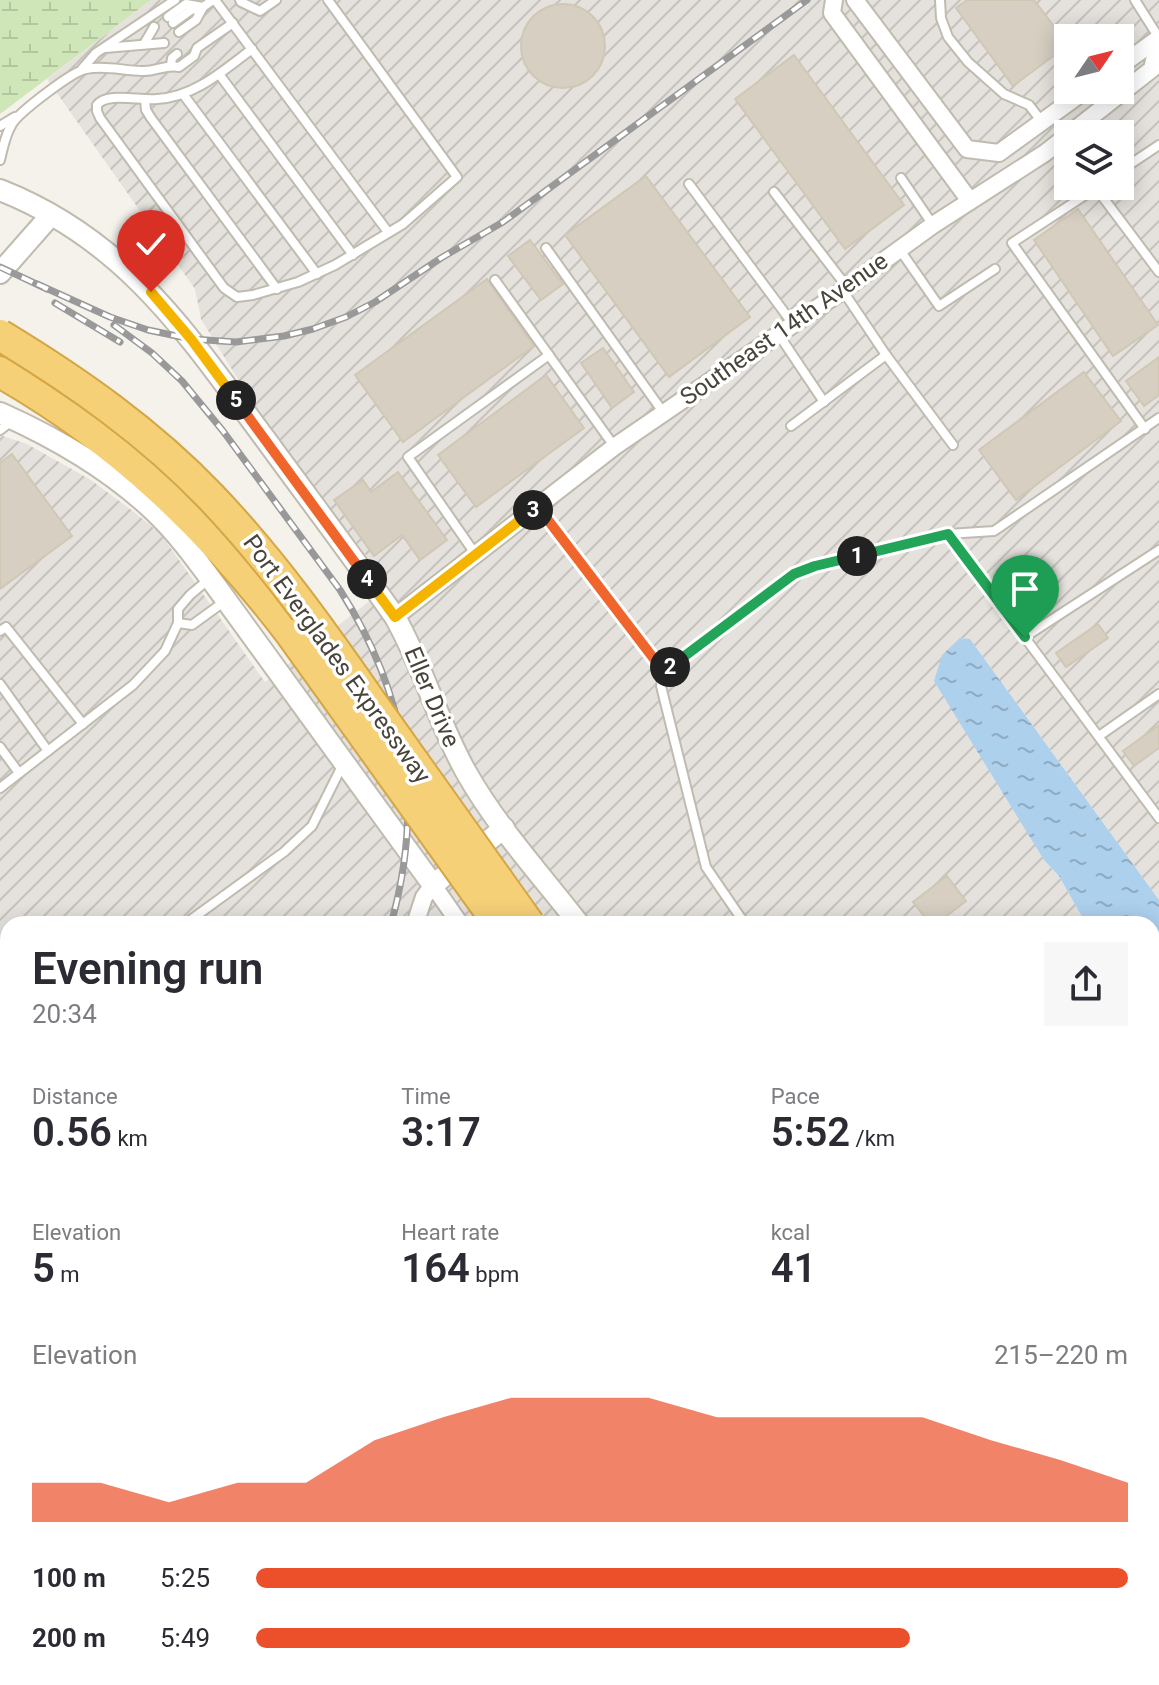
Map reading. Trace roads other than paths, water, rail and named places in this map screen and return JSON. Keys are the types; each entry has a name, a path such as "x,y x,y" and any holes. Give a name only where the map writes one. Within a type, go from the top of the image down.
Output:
{"highway":[{"name":"Port Everglades Expressway","path":"0,335 54,368 130,423 170,457 246,534 311,616 523,916"},
{"name":"Port Everglades Expressway","path":"2,374 50,402 135,465 237,565 292,635 493,916"}],"street":[{"path":"834,0 832,13 970,201"},
{"path":"855,0 967,149 999,153 1067,104"},
{"path":"1134,56 1159,38"},
{"name":"Southeast 14th Avenue","path":"1134,81 1155,66 1159,38"},
{"name":"Southeast 14th Avenue","path":"395,617 663,412 793,325 933,225 1045,153 1094,104"},
{"name":"Eller Drive","path":"0,190 77,230 113,257 167,310 395,617 418,660 458,756 477,790 573,916"},
{"path":"0,273 51,215"},
{"path":"5,421 64,445 113,477 175,533 454,916"},
{"path":"418,916 424,897 433,885 504,828"}],"lane":[{"path":"0,126 82,69 96,53 175,0"},
{"path":"179,32 196,20 203,7 214,0 388,232"},
{"path":"225,13 240,1 260,11 276,0"},
{"path":"252,49 219,74 176,97 145,100 103,98 97,105 97,111 224,288 237,297 277,289 317,274 353,255 403,224 457,177 328,0"},
{"path":"940,0 941,18 948,37 968,62 1004,94 1029,105 1042,122"},
{"path":"1135,0 1159,38"},
{"path":"170,20 186,4 203,7"},
{"path":"82,69 97,67 144,72 171,65 179,67 194,56 197,48 233,23"},
{"path":"144,44 157,30"},
{"path":"105,48 164,43"},
{"path":"187,45 197,48"},
{"path":"171,65 172,58 177,54"},
{"path":"219,74 353,255"},
{"path":"1134,76 1137,80"},
{"path":"183,94 317,274"},
{"path":"145,100 151,118 277,289"},
{"path":"0,160 7,133 19,115"},
{"path":"1134,162 1159,145"},
{"path":"901,178 933,225"},
{"path":"689,184 793,325"},
{"path":"774,192 844,289 886,355 953,445"},
{"path":"1077,200 1012,243 1145,429"},
{"path":"1106,200 1159,272"},
{"path":"546,248 663,412"},
{"path":"899,249 939,306 995,269"},
{"path":"495,280 614,447"},
{"path":"778,334 824,402"},
{"path":"476,555 408,457 549,355"},
{"path":"791,426 886,355"},
{"path":"740,916 706,867 661,686 664,672 794,574 815,566 948,534 994,531 1159,418"},
{"path":"538,507 664,672"},
{"path":"948,534 1159,818"},
{"path":"1025,637 1159,550"},
{"path":"0,788 133,685 165,651 178,623 178,609 210,578"},
{"path":"178,623 192,625 226,600"},
{"path":"0,631 6,627 83,724"},
{"path":"0,684 48,751"},
{"path":"1099,736 1159,694"},
{"path":"0,747 19,773"},
{"path":"196,916 284,852 312,826 344,761"}],"water":[{"path":"960,638 970,639 1159,900 1159,916 1082,916 934,681 942,655"}],"railway":[{"path":"37,284 110,317 148,330 191,339 236,342 284,336 346,317 503,222 807,0"},
{"path":"0,267 47,289"},
{"path":"55,303 120,342"},
{"path":"114,325 152,353 182,381 223,431 340,590 363,630 395,710 403,751 407,836 393,916"}]}
